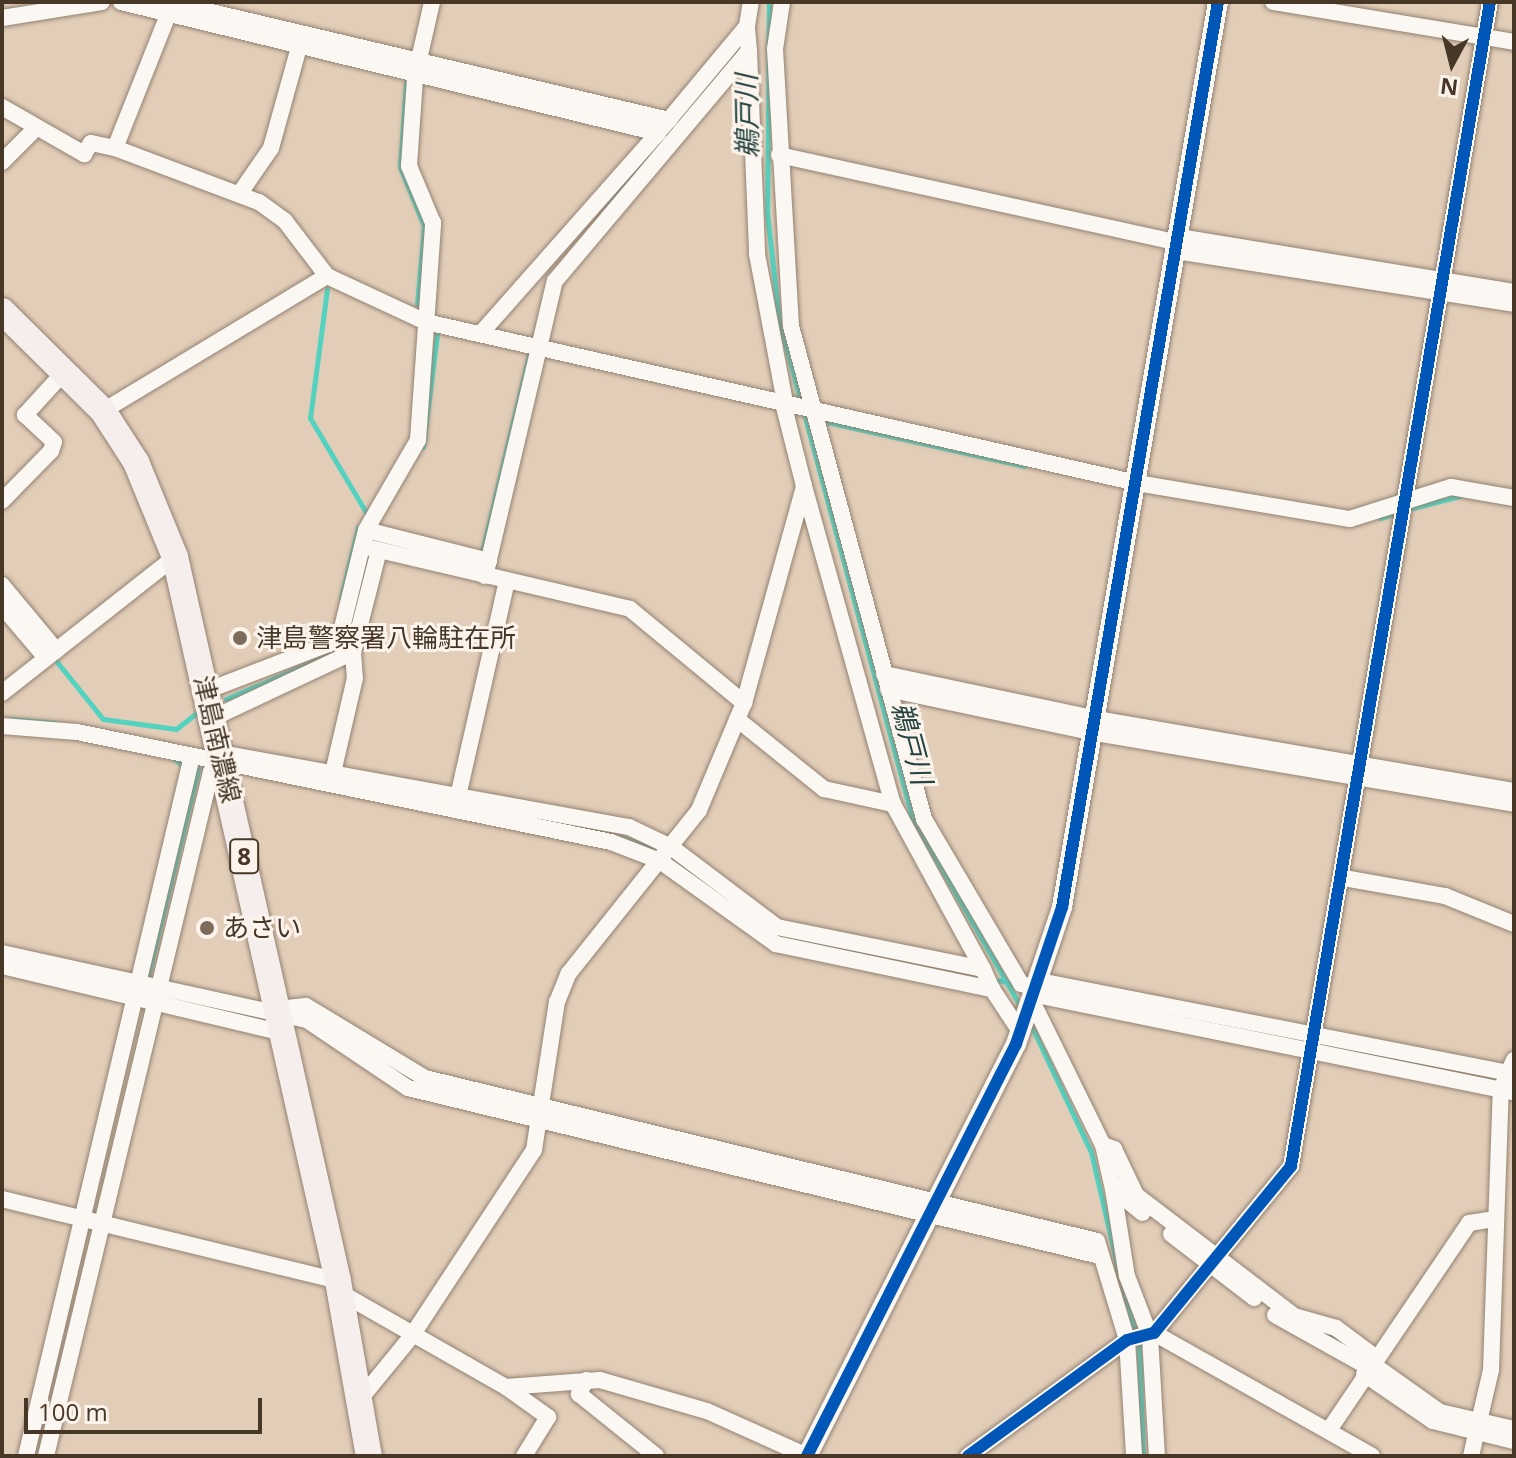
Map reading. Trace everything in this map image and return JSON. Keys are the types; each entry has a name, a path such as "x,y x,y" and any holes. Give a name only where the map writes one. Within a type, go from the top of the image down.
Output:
{"main road":[{"name":"津島南濃線","path":"2,311 66,370 103,411 136,462 175,557 339,1287 369,1456"}],"street":[{"path":"2,18 102,2"},
{"path":"206,691 339,640 364,538 418,440 433,223 409,166 417,69 432,2"},
{"path":"751,2 747,26 757,254 804,486 893,804 992,989"},
{"path":"782,2 775,49 782,264 813,412 924,819 1021,984 1103,1145 1127,1276 1142,1337 1157,1456"},
{"path":"506,1387 586,1380 707,1411 807,1456 935,1208 1032,1005 1096,726 1218,2"},
{"path":"1273,2 1514,42"},
{"path":"968,1456 1142,1337 1215,1261 1291,1166 1344,878 1490,2"},
{"path":"122,3 169,8 663,126"},
{"path":"169,8 299,47 417,69"},
{"path":"115,148 169,8"},
{"path":"481,333 747,26"},
{"path":"240,193 271,148 299,47"},
{"path":"487,568 555,281 749,51"},
{"path":"2,107 35,129 84,154 91,143 115,148 240,193 285,221 327,276 426,322 787,407 1137,483 1350,519 1451,487 1514,498"},
{"path":"2,162 35,129"},
{"path":"779,155 1178,244 1442,286 1514,292"},
{"path":"103,411 327,276"},
{"path":"1442,286 1514,304"},
{"path":"2,501 51,451 54,442 25,415 66,370"},
{"path":"361,1398 411,1337 534,1150 561,988 699,810 740,711 804,486"},
{"path":"364,538 379,550 468,564"},
{"path":"364,538 487,568 507,581 630,609 824,789 893,804"},
{"path":"334,768 355,678 353,652 379,550"},
{"path":"2,693 175,557"},
{"path":"459,792 507,581"},
{"path":"2,585 51,654"},
{"path":"2,606 51,654"},
{"path":"213,718 353,652"},
{"path":"886,681 1096,726 1361,771 1514,791"},
{"path":"2,726 23,723 192,756 334,768 629,827 777,927 983,969"},
{"path":"26,1456 192,756"},
{"path":"222,758 666,854 776,944 992,989 1032,1005 1314,1044 1510,1078 1494,1219 1491,1370 1471,1456"},
{"path":"46,1456 211,772 222,758"},
{"path":"1361,771 1514,804"},
{"path":"1344,878 1445,896 1514,924"},
{"path":"2,953 137,992"},
{"path":"2,966 280,1020 307,1020 408,1088 542,1112 935,1208 1100,1256 1142,1337 1134,1456"},
{"path":"1103,1145 1114,1149 1136,1195 1296,1330 1330,1339 1370,1365 1433,1421 1514,1429"},
{"path":"1113,1189 1130,1182"},
{"path":"1113,1189 1215,1261"},
{"path":"2,1199 100,1222 339,1287 411,1337 506,1387 548,1417 524,1456"},
{"path":"1329,1430 1370,1365 1469,1223 1494,1219"},
{"path":"1142,1337 1329,1430 1372,1456"},
{"path":"586,1380 579,1394 656,1456"},
{"path":"1478,1427 1514,1441"}],"waterway":[{"name":"鵜戸川","path":"769,2 767,212 779,320 912,817 1022,1009"},
{"path":"670,132 742,47"},
{"path":"406,83 400,167 424,226 417,304"},
{"path":"611,202 657,146"},
{"path":"327,289 310,418 367,514"},
{"path":"423,447 437,335"},
{"path":"482,552 529,355"},
{"path":"823,421 1024,466"},
{"path":"1413,508 1460,496"},
{"path":"1380,518 1394,514"},
{"path":"341,598 358,527"},
{"path":"314,641 334,627"},
{"path":"226,699 335,652"},
{"path":"57,662 103,719 176,729 198,712"},
{"path":"11,719 56,723"},
{"path":"173,758 182,765"},
{"path":"147,979 198,769"},
{"path":"585,827 660,850"},
{"path":"671,857 700,880"},
{"name":"鵜戸川","path":"999,980 1018,985"},
{"name":"鵜戸川","path":"1029,1021 1091,1152 1119,1273"},
{"path":"1286,1038 1308,1042"},
{"path":"1321,1044 1398,1059"},
{"path":"396,1071 419,1083"},
{"name":"鵜戸川","path":"1123,1287 1139,1346 1143,1456"}],"cycle path":[{"path":"807,1456 1016,1044 1062,907 1218,2"},
{"path":"968,1456 1127,1340 1154,1333 1291,1166 1490,2"}],"place":[{"name":"津島警察署八輪駐在所","path":"240,638"},
{"name":"あさい","path":"207,928"}]}
